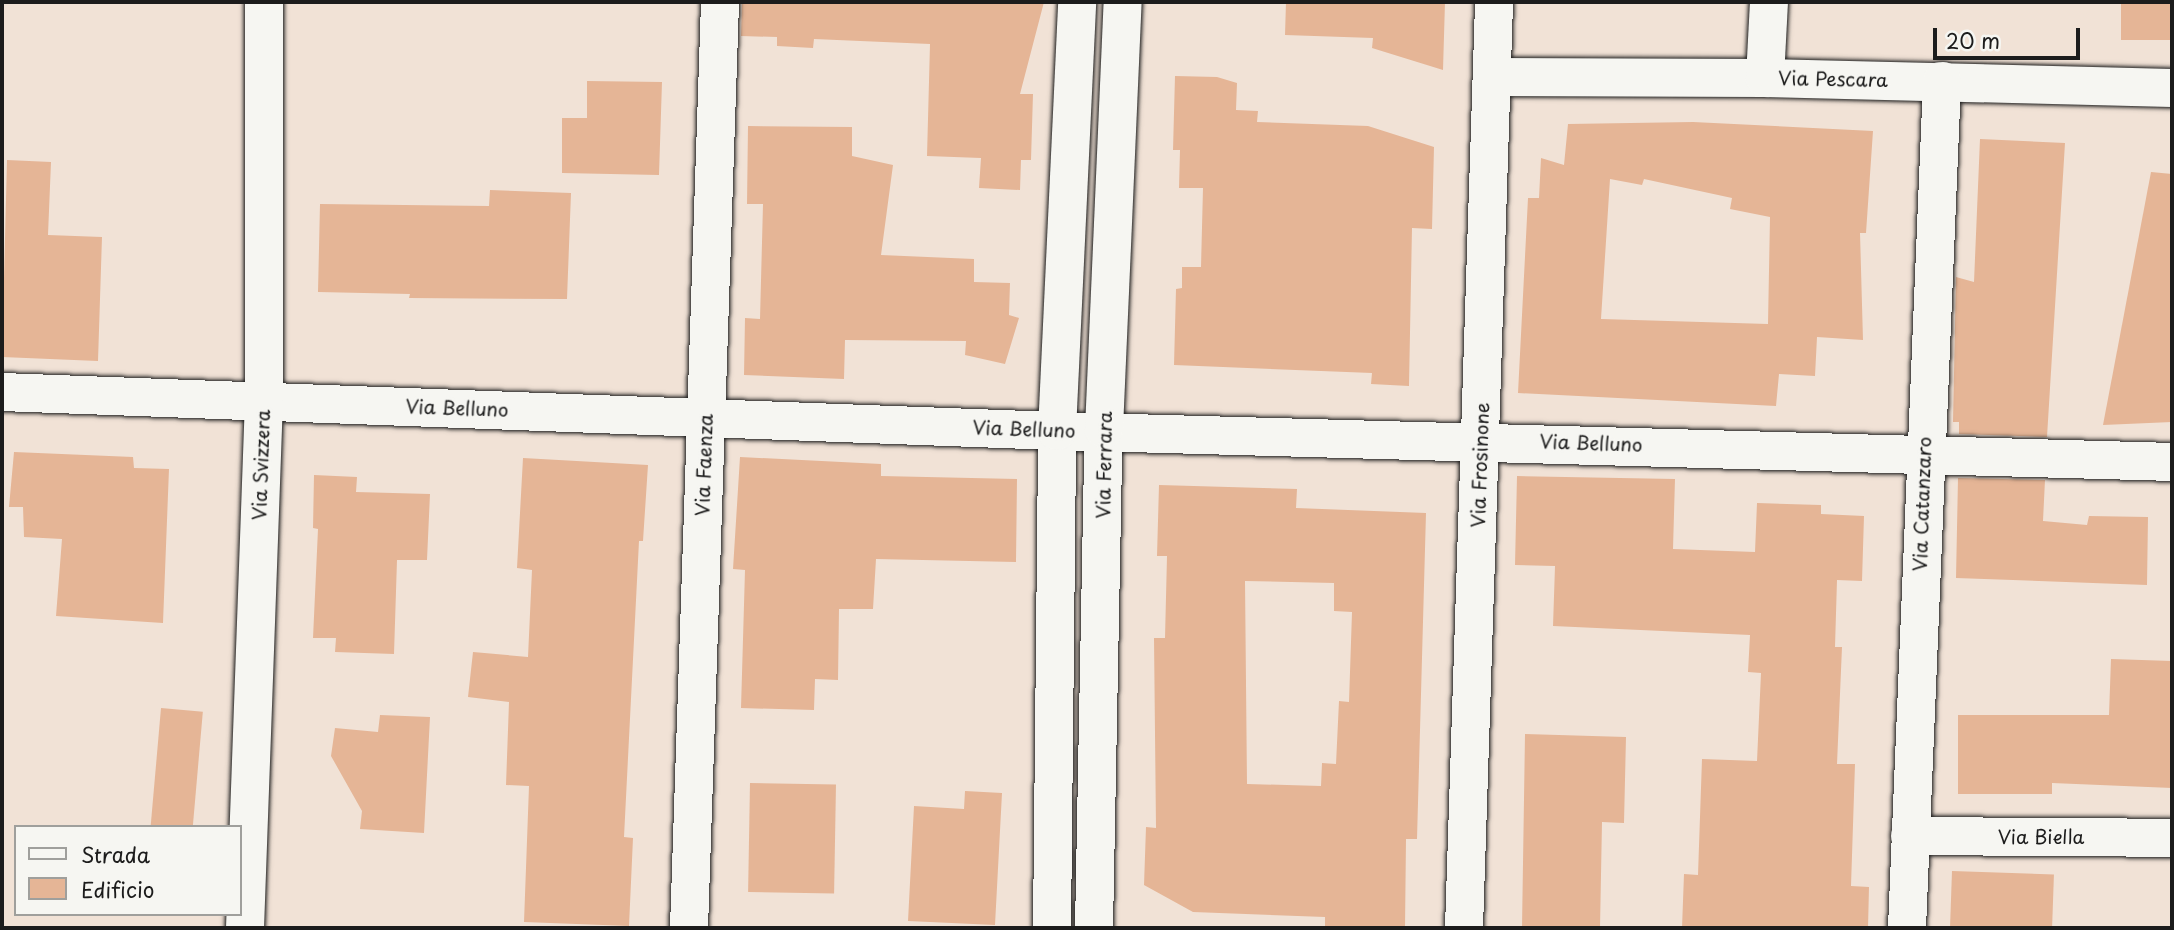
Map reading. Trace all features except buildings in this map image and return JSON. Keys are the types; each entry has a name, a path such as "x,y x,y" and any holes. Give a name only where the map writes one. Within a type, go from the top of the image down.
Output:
{"street":[{"name":"Via Svizzera","path":"245,928 264,400 264,2"},
{"name":"Via Faenza","path":"689,928 720,2"},
{"path":"1052,928 1057,431 1077,2"},
{"name":"Via Ferrara","path":"1094,928 1104,429 1123,2"},
{"name":"Via Frosinone","path":"1464,928 1494,2"},
{"path":"1765,78 1769,2"},
{"name":"Via Pescara","path":"1493,77 1765,78 2172,88"},
{"name":"Via Catanzaro","path":"1907,928 1923,453 1942,81"},
{"name":"Via Belluno","path":"2,392 1057,431 1104,429 2172,462"},
{"name":"Via Biella","path":"1910,836 2172,838"}]}
